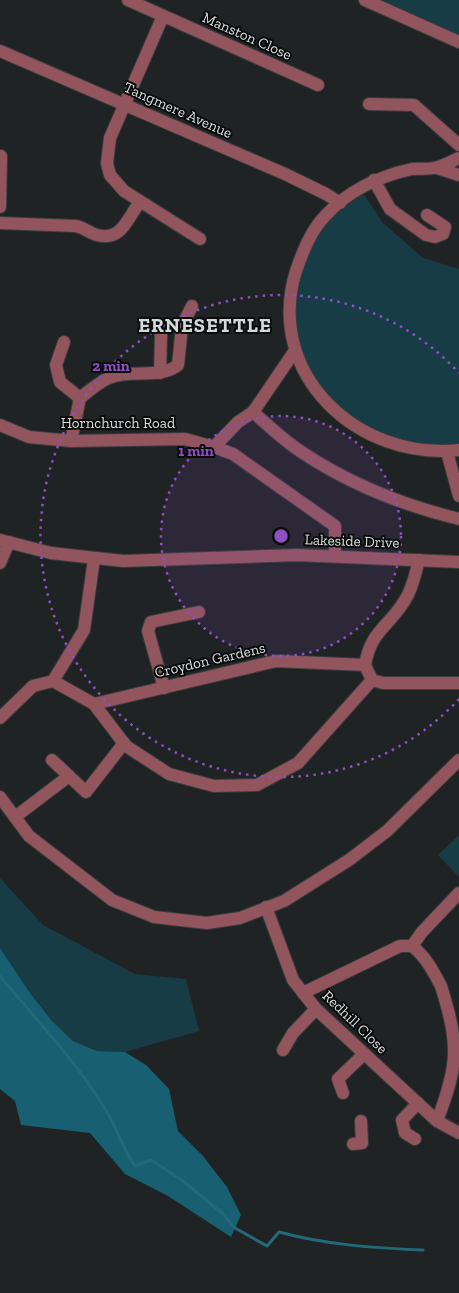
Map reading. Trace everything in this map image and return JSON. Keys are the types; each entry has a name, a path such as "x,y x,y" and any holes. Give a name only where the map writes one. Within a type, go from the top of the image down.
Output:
{"street":[{"name":"Manston Close","path":"128,0 318,85"},
{"path":"365,0 459,42"},
{"path":"163,16 124,104 109,143 106,163 114,181 124,191 168,217 200,239"},
{"name":"Tangmere Avenue","path":"0,51 285,174 340,203"},
{"path":"369,104 415,106 459,145"},
{"path":"0,206 2,156"},
{"path":"437,168 459,158"},
{"path":"459,175 437,168 415,169 374,180 326,214 310,236 291,287 290,310 294,352 319,396 344,420 383,441 453,451 459,496"},
{"path":"374,180 390,209 426,235 435,237 444,234 445,227 427,215"},
{"path":"0,223 83,227 95,234 108,237 121,231 140,202"},
{"path":"71,441 80,398 110,377 134,373 160,373 171,370 178,365 182,326 192,306"},
{"path":"160,335 160,373"},
{"path":"64,342 56,365 60,382 80,398"},
{"path":"214,447 238,422 253,412 294,352"},
{"path":"253,412 299,450 345,477 416,508 459,519"},
{"name":"Hornchurch Road","path":"0,425 29,437 71,441 185,439 214,447 232,454 335,526 335,555"},
{"path":"0,563 5,541"},
{"name":"Lakeside Drive","path":"5,541 51,553 94,559 151,561 268,555 335,555 459,562"},
{"path":"53,681 84,630 94,559"},
{"path":"372,680 365,665 367,654 375,635 405,601 419,560"},
{"path":"164,688 148,631 149,625 151,622 199,612"},
{"name":"Croydon Gardens","path":"94,704 276,661 365,665"},
{"path":"0,718 33,686 53,681 94,704 124,743 169,774 212,786 257,785 298,762 372,680"},
{"path":"372,680 383,682 459,683"},
{"path":"52,760 86,792 124,743"},
{"path":"0,797 29,836 112,900 154,917 207,923 240,918 284,901 312,884 349,860 387,831 459,760"},
{"path":"14,817 69,776"},
{"path":"412,946 422,932 459,893"},
{"name":"Redhill Close","path":"266,907 293,980 302,993 364,1054 437,1121 459,1133"},
{"path":"302,993 400,946 412,946 428,962 440,983 451,1008 458,1038 456,1070 437,1121"},
{"path":"283,1050 293,1033 316,1008"},
{"path":"343,1093 338,1079 364,1054"},
{"path":"415,1139 405,1132 402,1120 418,1103"},
{"path":"354,1144 362,1143 361,1121"}],"shaded area":[{"path":"380,0 459,0 459,35"},
{"path":"363,193 382,222 423,258 459,269 459,443 435,445 387,438 338,408 312,376 298,341 294,321 297,282 315,238 330,219"},
{"path":"459,835 459,877 438,855"},
{"path":"0,878 43,925 135,974 186,979 199,1031 125,1052 97,1051 73,1041 52,1021 30,993 0,948"},
{"path":"0,948 30,993 52,1021 73,1041 97,1051 125,1052 146,1065 169,1089 178,1131 203,1156 227,1187 241,1215 231,1237 168,1196 125,1174 90,1133 21,1125 15,1101 0,1089"}],"waterway":[{"path":"0,976 87,1081 111,1119 135,1166 151,1160 183,1181 223,1214 235,1228 267,1246 279,1232 351,1245 423,1250"}],"district":[{"name":"ERNESETTLE","path":"205,325"}]}
